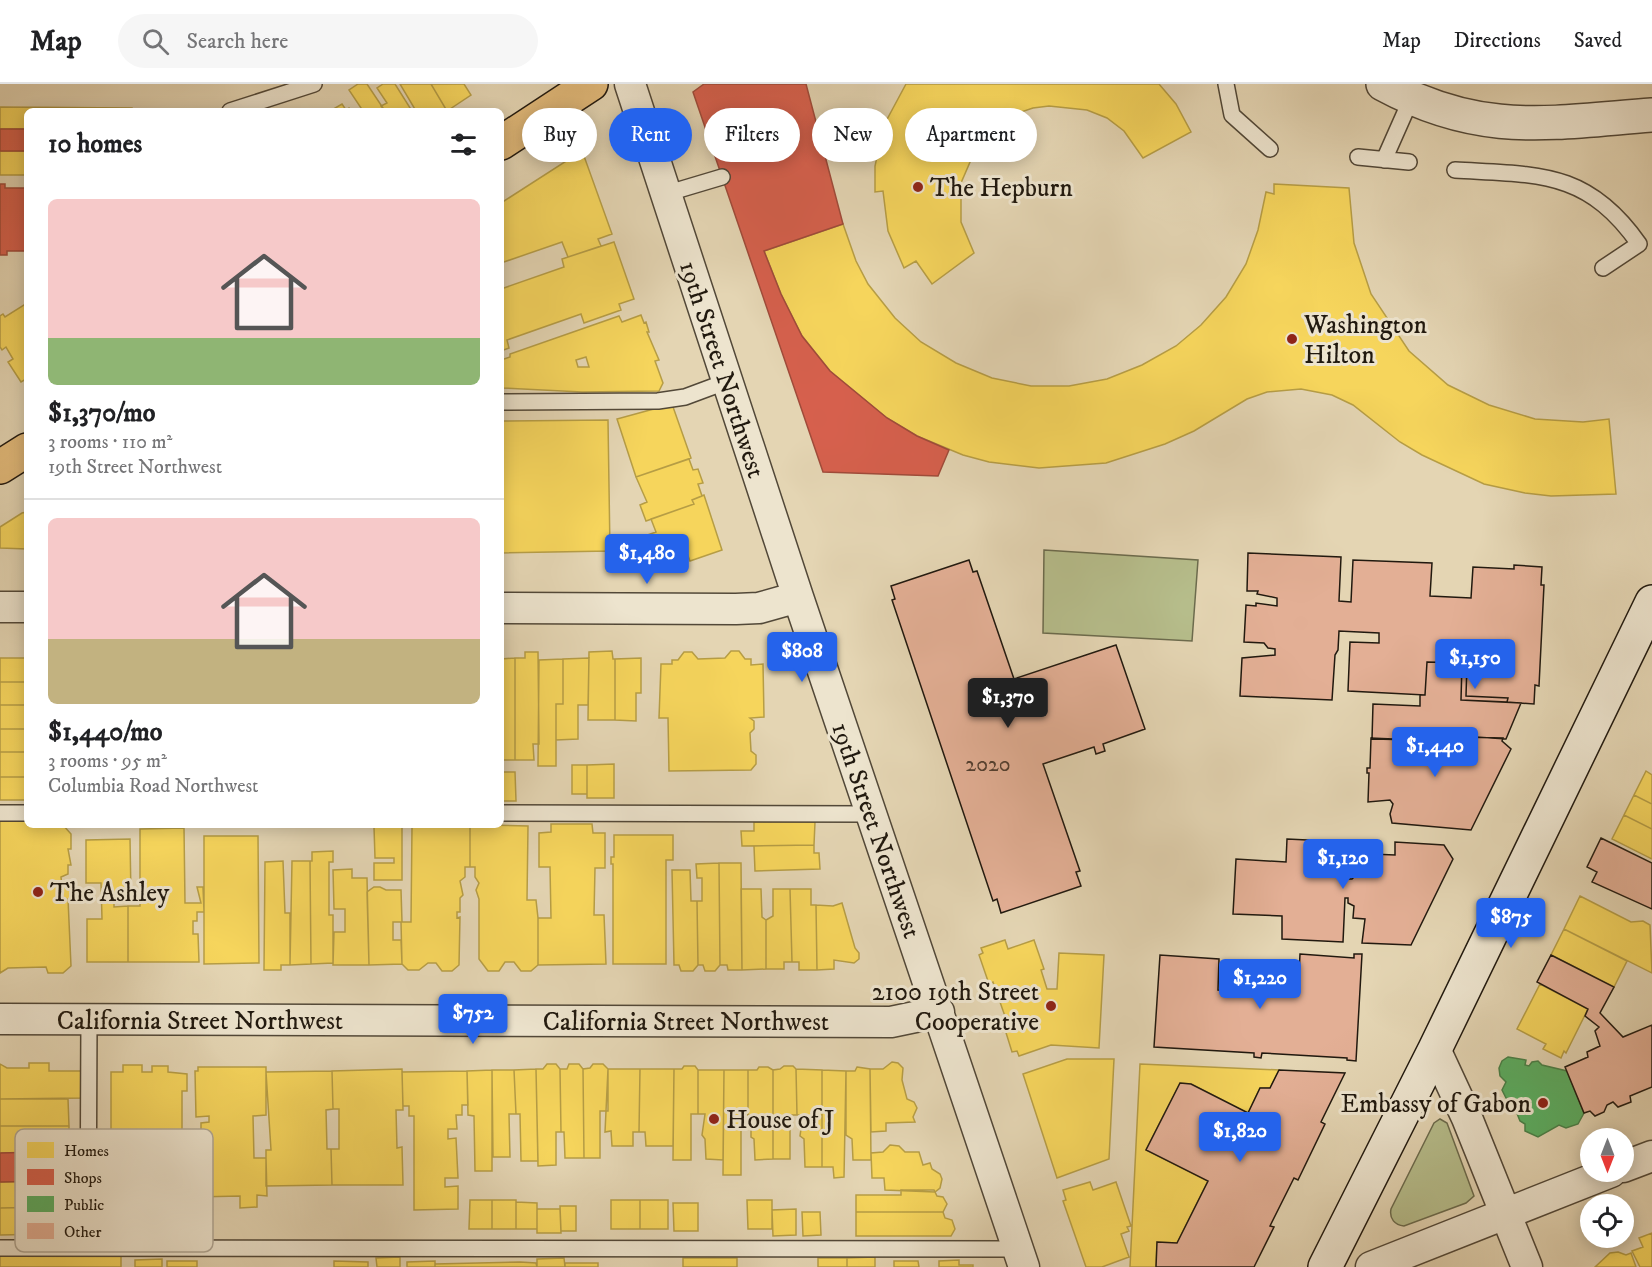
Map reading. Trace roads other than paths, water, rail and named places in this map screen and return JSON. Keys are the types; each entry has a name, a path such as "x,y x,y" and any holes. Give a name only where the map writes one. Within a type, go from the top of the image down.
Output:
{"main road":[{"path":"504,141 591,84"},
{"path":"1383,84 1412,99 1456,115 1497,122 1539,123 1652,115"},
{"path":"0,467 24,452"},
{"path":"1325,1267 1435,1049 1651,606"}],"street":[{"name":"19th Street Northwest","path":"630,84 798,597 1021,1258"},
{"path":"504,608 748,608 798,597"},
{"path":"0,607 24,607"},
{"name":"California Street Northwest","path":"0,1019 891,1022 939,1012"},
{"path":"1435,1049 1467,1118 1527,1267"},
{"path":"1634,1163 1652,1156"},
{"path":"1371,1267 1585,1182"}],"lane":[{"path":"239,108 314,84"},
{"path":"1226,84 1232,115 1270,149"},
{"path":"1384,160 1412,99"},
{"path":"1358,157 1410,162"},
{"path":"1455,170 1553,179 1577,186 1597,198 1615,212 1639,244 1615,257 1603,268"},
{"path":"665,194 722,177"},
{"path":"504,402 658,401 685,397 728,381"},
{"path":"0,813 24,813"},
{"path":"504,813 872,814"},
{"path":"88,1019 88,1129"},
{"path":"213,1249 1021,1258"}],"place":[{"name":"The Hepburn","path":"918,187"},
{"name":"Washington Hilton","path":"1292,339"},
{"name":"The Ashley","path":"38,892"},
{"name":"2100 19th Street Cooperative","path":"1051,1006"},
{"name":"Embassy of Gabon","path":"1543,1103"},
{"name":"House of J","path":"714,1119"}]}
